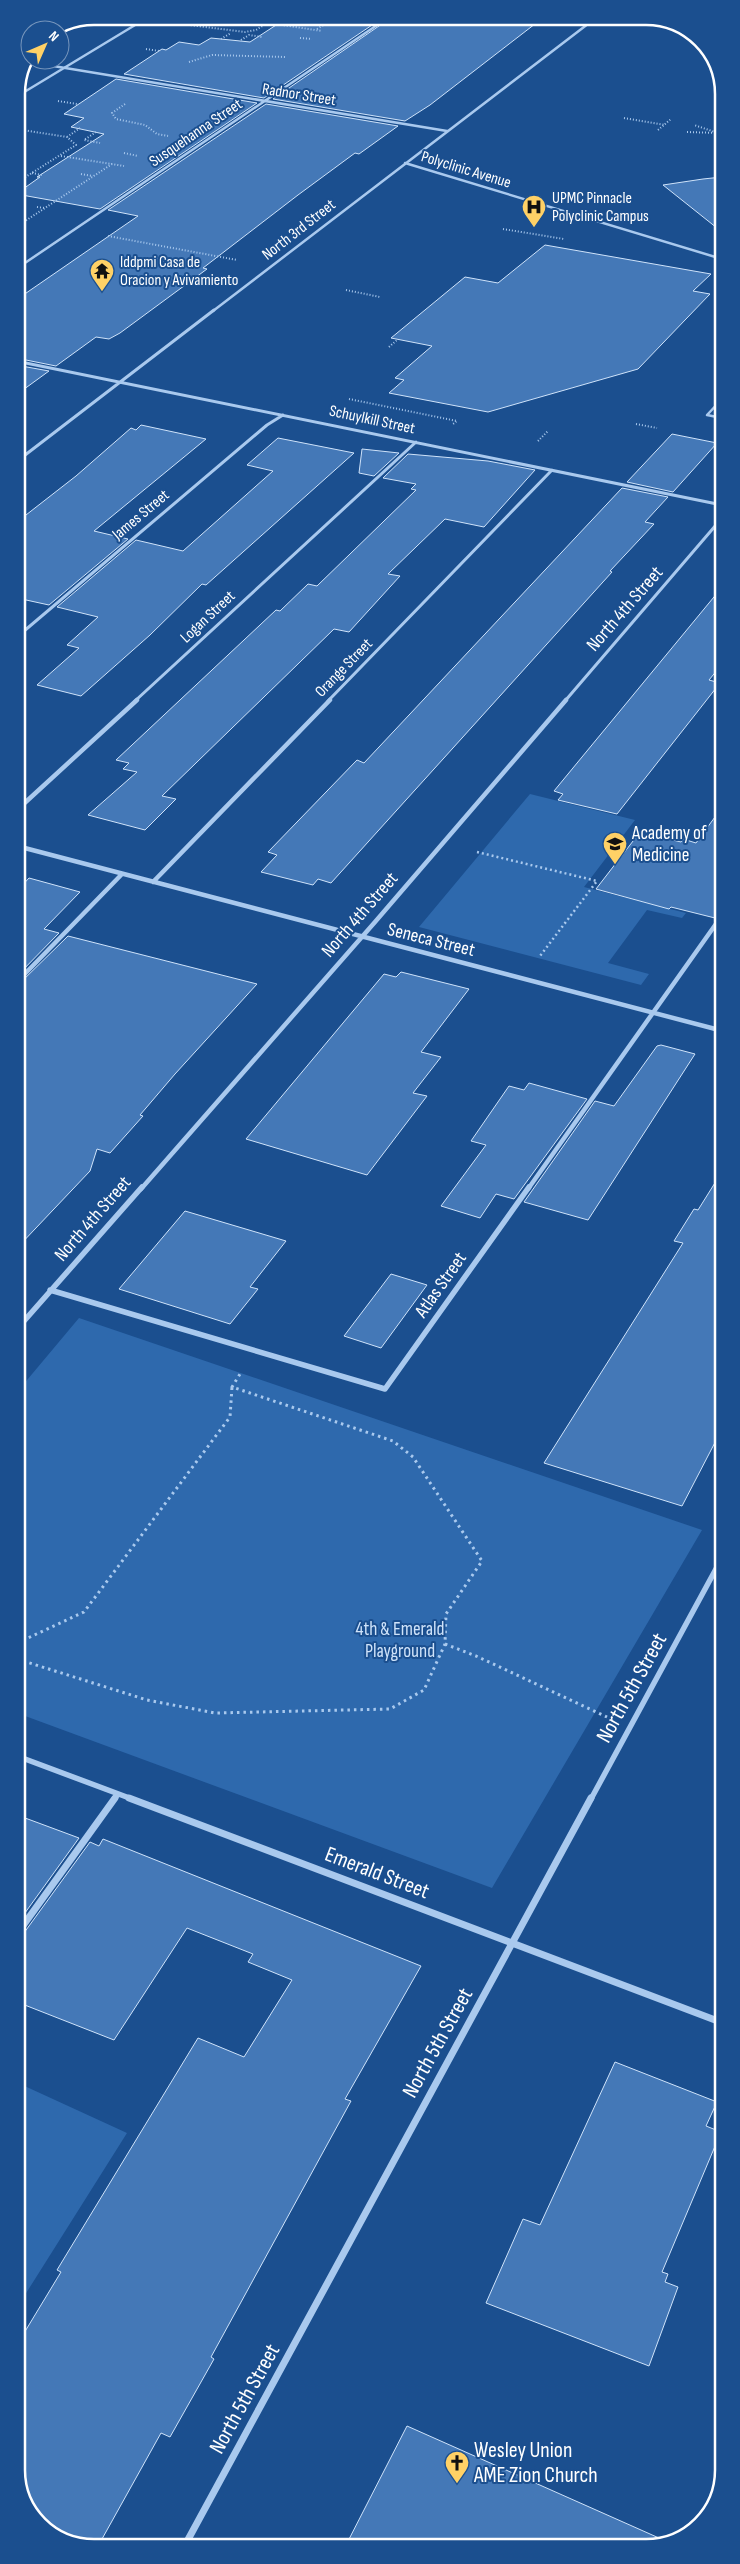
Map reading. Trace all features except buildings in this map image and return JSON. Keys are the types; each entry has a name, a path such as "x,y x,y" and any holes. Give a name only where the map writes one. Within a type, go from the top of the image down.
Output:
{"street":[{"path":"70,65 135,25"},
{"name":"Susquehanna Street","path":"25,263 377,25"},
{"name":"North 3rd Street","path":"25,455 586,25"},
{"name":"Radnor Street","path":"70,69 447,131"},
{"path":"25,92 62,70"},
{"name":"Polyclinic Avenue","path":"405,163 715,256"},
{"name":"Schuylkill Street","path":"25,363 715,504"},
{"name":"James Street","path":"25,630 267,425 283,415"},
{"name":"Logan Street","path":"25,803 416,442"},
{"name":"Orange Street","path":"153,882 552,470"},
{"name":"North 4th Street","path":"25,1320 360,937 715,526"},
{"name":"Seneca Street","path":"25,848 715,1029"},
{"path":"25,974 122,874"},
{"name":"Atlas Street","path":"50,1290 385,1389 715,925"},
{"name":"North 5th Street","path":"188,2539 715,1571"},
{"name":"Emerald Street","path":"25,1759 715,2020"},
{"path":"25,1924 118,1794"}],"lane":[{"path":"715,406 707,415 715,417"}],"path":[{"path":"185,25 232,32 245,32 261,25"},
{"path":"286,25 328,32"},
{"path":"316,30 324,25"},
{"path":"221,39 232,32"},
{"path":"245,32 249,35 262,37"},
{"path":"240,40 249,35"},
{"path":"300,38 315,40"},
{"path":"182,66 204,56 236,54 289,57"},
{"path":"130,101 112,113 116,119 145,125 156,134 169,136"},
{"path":"114,105 122,106"},
{"path":"624,118 665,125"},
{"path":"658,130 671,119"},
{"path":"694,126 715,132"},
{"path":"67,137 80,128"},
{"path":"25,130 67,137 76,144 25,177"},
{"path":"96,132 84,140 100,143"},
{"path":"687,132 715,133"},
{"path":"124,153 140,156"},
{"path":"60,156 124,166"},
{"path":"25,221 112,164"},
{"path":"31,173 42,175"},
{"path":"81,174 94,176"},
{"path":"37,207 45,208"},
{"path":"503,229 539,235"},
{"path":"104,236 243,261"},
{"path":"346,290 380,297"},
{"path":"389,348 397,340"},
{"path":"349,399 457,420 452,426"},
{"path":"636,424 657,428"},
{"path":"477,852 597,881 537,961"},
{"path":"25,1639 84,1612 230,1418 232,1387 255,1350"},
{"path":"25,1662 147,1700 215,1714 390,1709 424,1690 445,1644 446,1614 482,1561 413,1457 393,1441 232,1387"},
{"path":"445,1644 476,1656 630,1728"}],"green space":[{"path":"530,794 635,820 584,887 686,913 682,918 647,910 608,963 649,974 641,985 419,927"},
{"name":"4th & Emerald Playground","path":"79,1318 702,1530 492,1888 25,1716 25,1382"},
{"path":"25,2086 127,2133 25,2295"}],"place":[{"name":"UPMC Pinnacle Polyclinic Campus","path":"534,228"},
{"name":"Iddpmi Casa de Oracion y Avivamiento","path":"102,292"},
{"name":"Academy of Medicine","path":"615,865"},
{"name":"Wesley Union AME Zion Church","path":"457,2484"}]}
